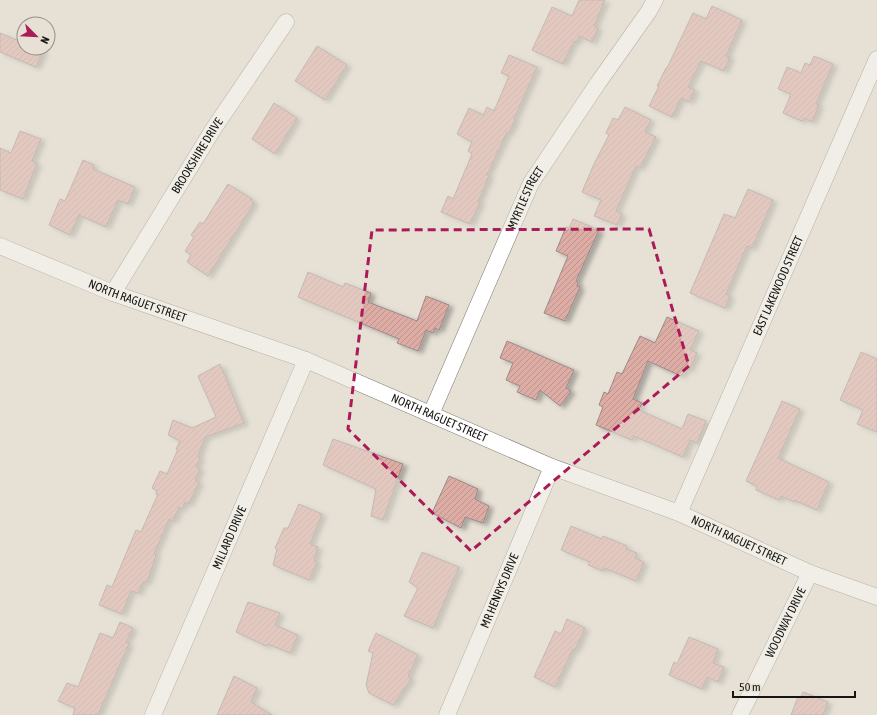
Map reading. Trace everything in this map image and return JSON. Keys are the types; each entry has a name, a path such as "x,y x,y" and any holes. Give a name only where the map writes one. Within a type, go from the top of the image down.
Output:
{"street":[{"name":"MYRTLE STREET","path":"431,414 531,183 598,83 649,11 655,0"},
{"name":"BROOKSHIRE DRIVE","path":"113,293 214,128 286,22"},
{"name":"EAST LAKEWOOD STREET","path":"678,513 877,58"},
{"name":"NORTH RAGUET STREET","path":"0,246 113,293 306,360 552,467 678,513 810,573 877,596"},
{"name":"MILLARD DRIVE","path":"153,715 306,360"},
{"name":"MR HENRYS DRIVE","path":"447,715 552,467"},
{"name":"WOODWAY DRIVE","path":"740,715 810,573"}],"highlighted area":[{"path":"649,229 689,366 471,551 348,429 372,230"}],"building":[{"path":"579,0 605,0 594,26 598,28 592,42 579,36 577,42 574,41 563,64 532,50 552,7 572,16"},
{"path":"712,6 742,20 726,56 730,57 724,71 701,61 688,87 695,90 689,102 681,98 672,117 649,106 659,86 657,86 693,13 706,19"},
{"path":"0,33 16,40 16,56 41,56 36,67 0,52"},
{"path":"317,46 347,65 325,100 295,81"},
{"path":"509,55 537,67 509,133 507,132 487,175 489,176 478,202 480,203 470,224 441,212 448,196 453,199 472,154 468,151 472,142 457,134 469,108 483,115 487,107 494,111 509,76 501,73"},
{"path":"814,56 833,64 816,104 819,105 812,122 804,118 802,121 783,113 791,94 778,89 787,67 801,73 805,63 810,65"},
{"path":"274,103 297,118 275,154 252,139"},
{"path":"625,107 651,120 645,132 656,137 640,168 636,166 616,211 622,214 617,225 594,216 601,200 582,192 609,135 606,133 613,118 618,120"},
{"path":"20,131 41,139 32,161 37,163 23,199 0,190 0,148 11,153"},
{"path":"83,160 94,165 93,169 135,187 128,204 118,200 106,227 79,215 70,235 49,225 60,199 65,201"},
{"path":"228,184 252,199 251,201 254,203 208,276 187,262 191,255 185,251 194,237 191,235 200,222 203,224"},
{"path":"748,189 773,200 752,248 747,246 726,294 730,296 725,308 690,293 724,214 735,218"},
{"path":"573,219 599,230 576,281 578,282 577,286 580,287 565,321 544,313 568,256 556,251 566,227 569,228"},
{"path":"308,272 343,287 345,283 371,293 368,302 417,321 426,296 449,305 439,330 435,328 433,333 426,330 418,351 397,343 399,339 298,297"},
{"path":"667,317 699,331 690,350 697,353 689,370 685,369 681,376 648,361 633,399 642,403 639,410 682,429 688,414 706,421 697,443 690,440 683,457 634,436 632,440 596,425 603,407 599,405 604,392 608,394 617,372 622,374 640,336 655,343"},
{"path":"507,341 574,370 566,388 571,391 560,406 540,390 536,400 517,392 520,386 506,380 513,363 500,358"},
{"path":"861,352 877,359 877,432 857,424 863,410 840,400"},
{"path":"220,364 244,423 205,437 198,456 200,458 196,467 200,469 195,480 199,482 189,504 185,502 182,509 179,507 173,521 169,519 154,554 156,555 147,582 143,582 138,593 131,591 122,614 99,605 107,585 112,587 136,530 141,532 158,494 156,494 157,491 152,488 160,471 167,474 178,449 176,449 180,441 168,435 173,420 192,428 216,417 198,376"},
{"path":"782,401 800,409 778,458 829,482 817,510 781,496 779,500 756,490 757,486 746,481"},
{"path":"333,439 403,464 383,520 371,516 376,489 323,465"},
{"path":"449,476 478,489 475,499 489,506 483,523 465,517 461,528 432,513"},
{"path":"299,504 322,514 310,544 318,547 314,560 317,562 309,580 273,565 277,549 275,548 284,528 288,528"},
{"path":"571,526 602,539 603,536 627,546 626,549 637,553 635,558 644,562 636,581 604,568 603,571 588,565 590,562 561,550"},
{"path":"422,552 459,567 433,628 404,616 418,588 409,582"},
{"path":"248,602 280,613 275,625 298,635 290,653 268,644 266,646 236,632"},
{"path":"567,619 585,628 555,687 534,677 555,631 561,634"},
{"path":"120,622 133,628 126,642 129,644 98,715 73,715 75,708 58,701 67,683 78,687 100,633 113,638"},
{"path":"376,633 418,655 408,676 411,679 393,705 369,693 366,685 373,653 368,651"},
{"path":"689,637 718,649 713,663 724,667 718,682 707,677 702,689 669,675 674,662 677,664"},
{"path":"234,676 257,688 251,702 272,715 217,715"},
{"path":"803,692 828,702 823,715 791,715 798,697 800,698"}]}
